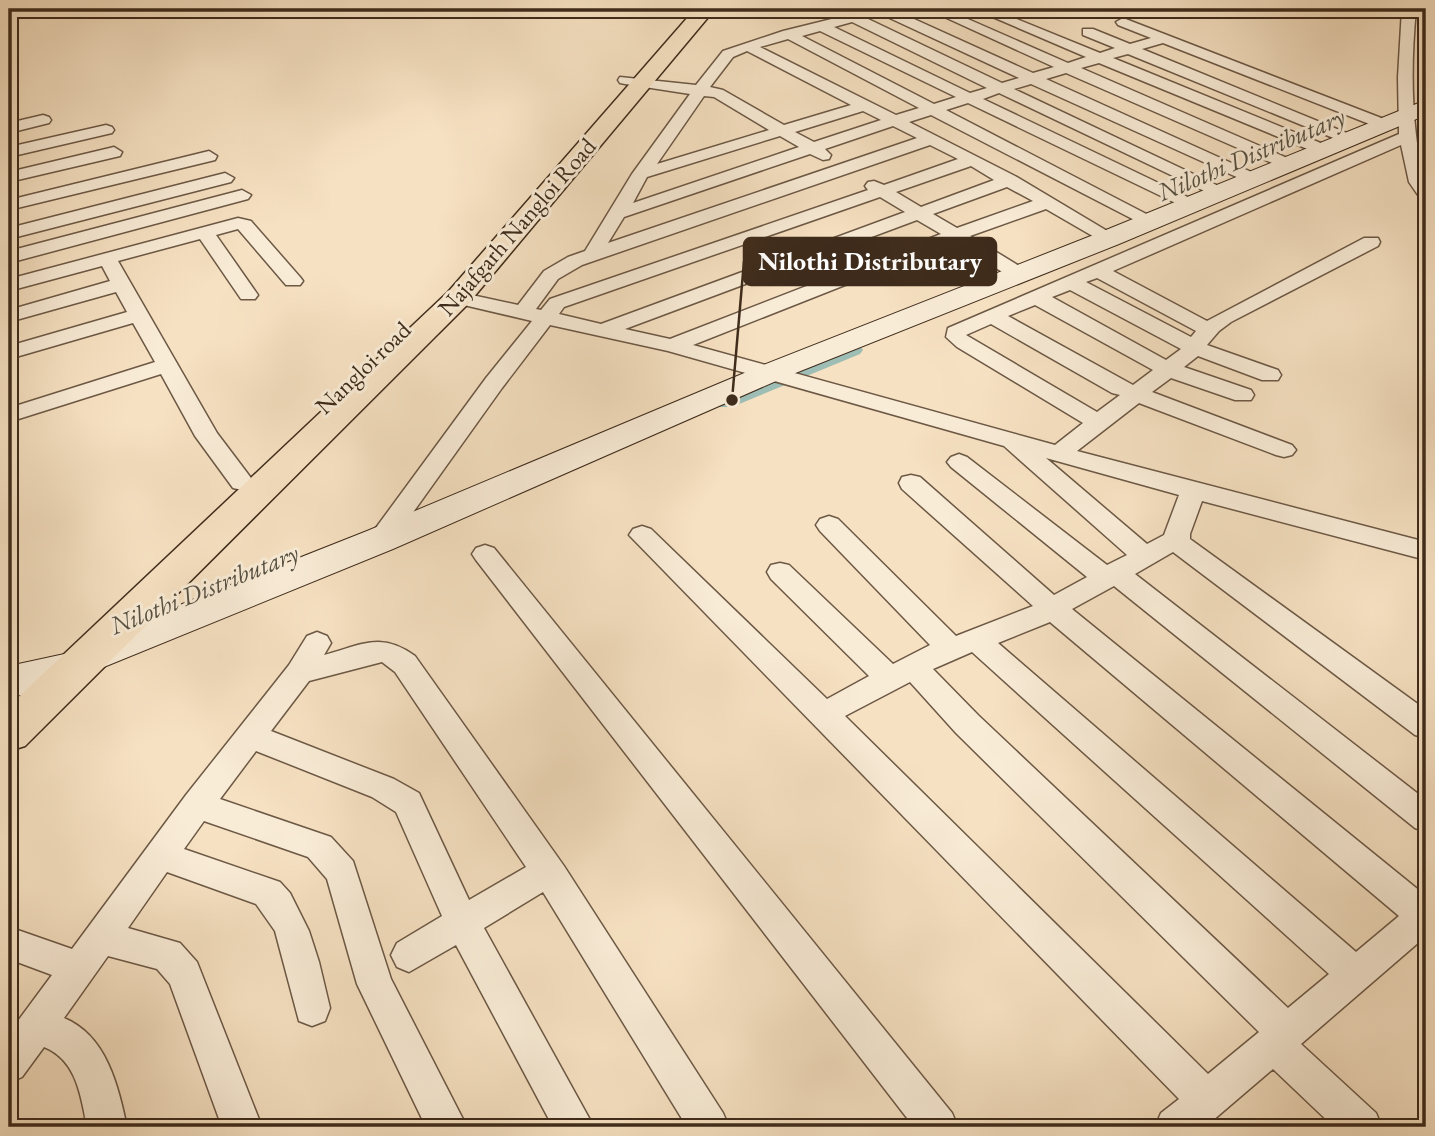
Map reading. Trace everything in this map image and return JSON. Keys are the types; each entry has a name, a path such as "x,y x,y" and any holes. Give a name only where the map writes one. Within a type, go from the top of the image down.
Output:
{"main road":[{"name":"Nangloi road","path":"38,687 242,482 425,320 633,81 688,9"},
{"name":"Najafgarh Nangloi Road","path":"38,687 425,320 458,298 633,81 705,9"}],"street":[{"path":"592,255 641,174 728,54 788,34 885,9 1252,179"},
{"path":"934,9 1286,164"},
{"path":"981,9 1098,57 1335,144"},
{"path":"1409,9 1406,31 1408,122 1417,185 1426,194"},
{"path":"854,18 1219,192"},
{"path":"1124,22 1408,122"},
{"path":"821,26 967,99 1180,217"},
{"path":"1406,31 1426,37"},
{"path":"1088,32 1129,48 1335,144"},
{"path":"788,34 932,109 1180,217"},
{"path":"619,212 894,121 1164,38"},
{"path":"747,46 972,160 1110,238"},
{"path":"633,81 701,89 722,95 1019,274"},
{"path":"641,174 862,106"},
{"path":"9,128 43,120"},
{"path":"1097,422 954,336 961,329 1099,271 1219,192 1335,144 1408,122"},
{"path":"38,687 772,373 1110,238 1180,217 1408,122"},
{"path":"9,152 106,130"},
{"path":"524,311 551,275 562,266 931,139"},
{"path":"9,177 114,152"},
{"path":"9,205 209,156"},
{"path":"380,540 494,383 559,302 972,160"},
{"path":"9,234 225,178"},
{"path":"604,330 1009,180"},
{"path":"9,257 242,195"},
{"path":"672,346 1048,202"},
{"path":"9,285 243,224 293,281"},
{"path":"205,232 248,295"},
{"path":"1059,453 1167,369 1230,314 1371,243"},
{"path":"107,258 207,436 242,482"},
{"path":"1099,271 1209,330"},
{"path":"1072,283 1194,347 1270,375"},
{"path":"9,316 122,284"},
{"path":"458,298 548,316 672,346 1193,491 1426,551"},
{"path":"1038,298 1167,369 1243,395"},
{"path":"9,354 140,314"},
{"path":"994,317 1133,394 1284,450"},
{"path":"9,415 168,366"},
{"path":"1009,438 1144,556"},
{"path":"959,462 1426,818"},
{"path":"642,535 824,714 1195,1117 1281,1038 1426,916 1052,608 911,483"},
{"path":"824,714 901,672 962,643 1052,608 1177,539 1193,491"},
{"path":"829,525 962,643 1356,975"},
{"path":"1177,539 1196,558 1426,726"},
{"path":"485,554 938,1127"},
{"path":"780,572 967,724 1281,1038 1362,1127"},
{"path":"9,1064 197,805 299,673 317,643"},
{"path":"299,673 368,653 389,652 398,657 548,871 709,1127"},
{"path":"251,736 383,788 408,803 463,922 574,1127"},
{"path":"197,805 319,847 329,856 341,872 348,891 375,984 447,1127"},
{"path":"160,856 268,892 276,900 293,936 312,1008"},
{"path":"410,956 548,871"},
{"path":"100,937 168,955 184,974 242,1127"},
{"path":"9,943 78,968"},
{"path":"37,1027 71,1041 81,1052 97,1086 107,1127"}],"waterway":[{"name":"Nilothi Distributary","path":"725,403 853,350"}],"place":[{"name":"Nilothi Distributary","path":"732,400"}]}
